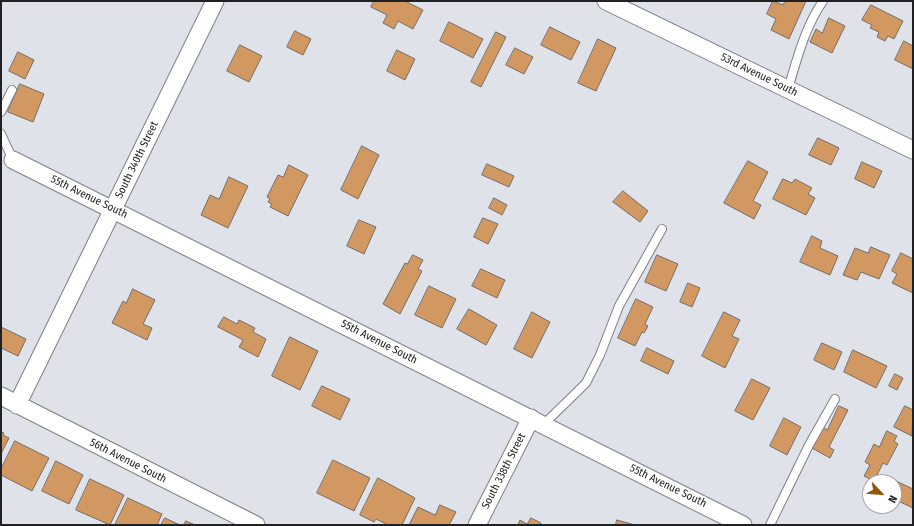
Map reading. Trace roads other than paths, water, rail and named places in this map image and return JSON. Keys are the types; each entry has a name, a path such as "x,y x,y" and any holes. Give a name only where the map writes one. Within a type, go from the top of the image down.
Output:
{"street":[{"name":"South 340th Street","path":"17,405 215,1"},
{"name":"53rd Avenue South","path":"606,1 913,150"},
{"name":"55th Avenue South","path":"13,160 538,421 743,525"},
{"name":"56th Avenue South","path":"1,396 256,525"},
{"name":"South 338th Street","path":"477,525 538,421"}],"lane":[{"path":"788,89 815,12 823,1"},
{"path":"1,112 12,90"},
{"path":"1,134 13,160"},
{"path":"538,421 586,383 600,355 619,306 662,229"},
{"path":"770,525 815,434 835,399"}]}
